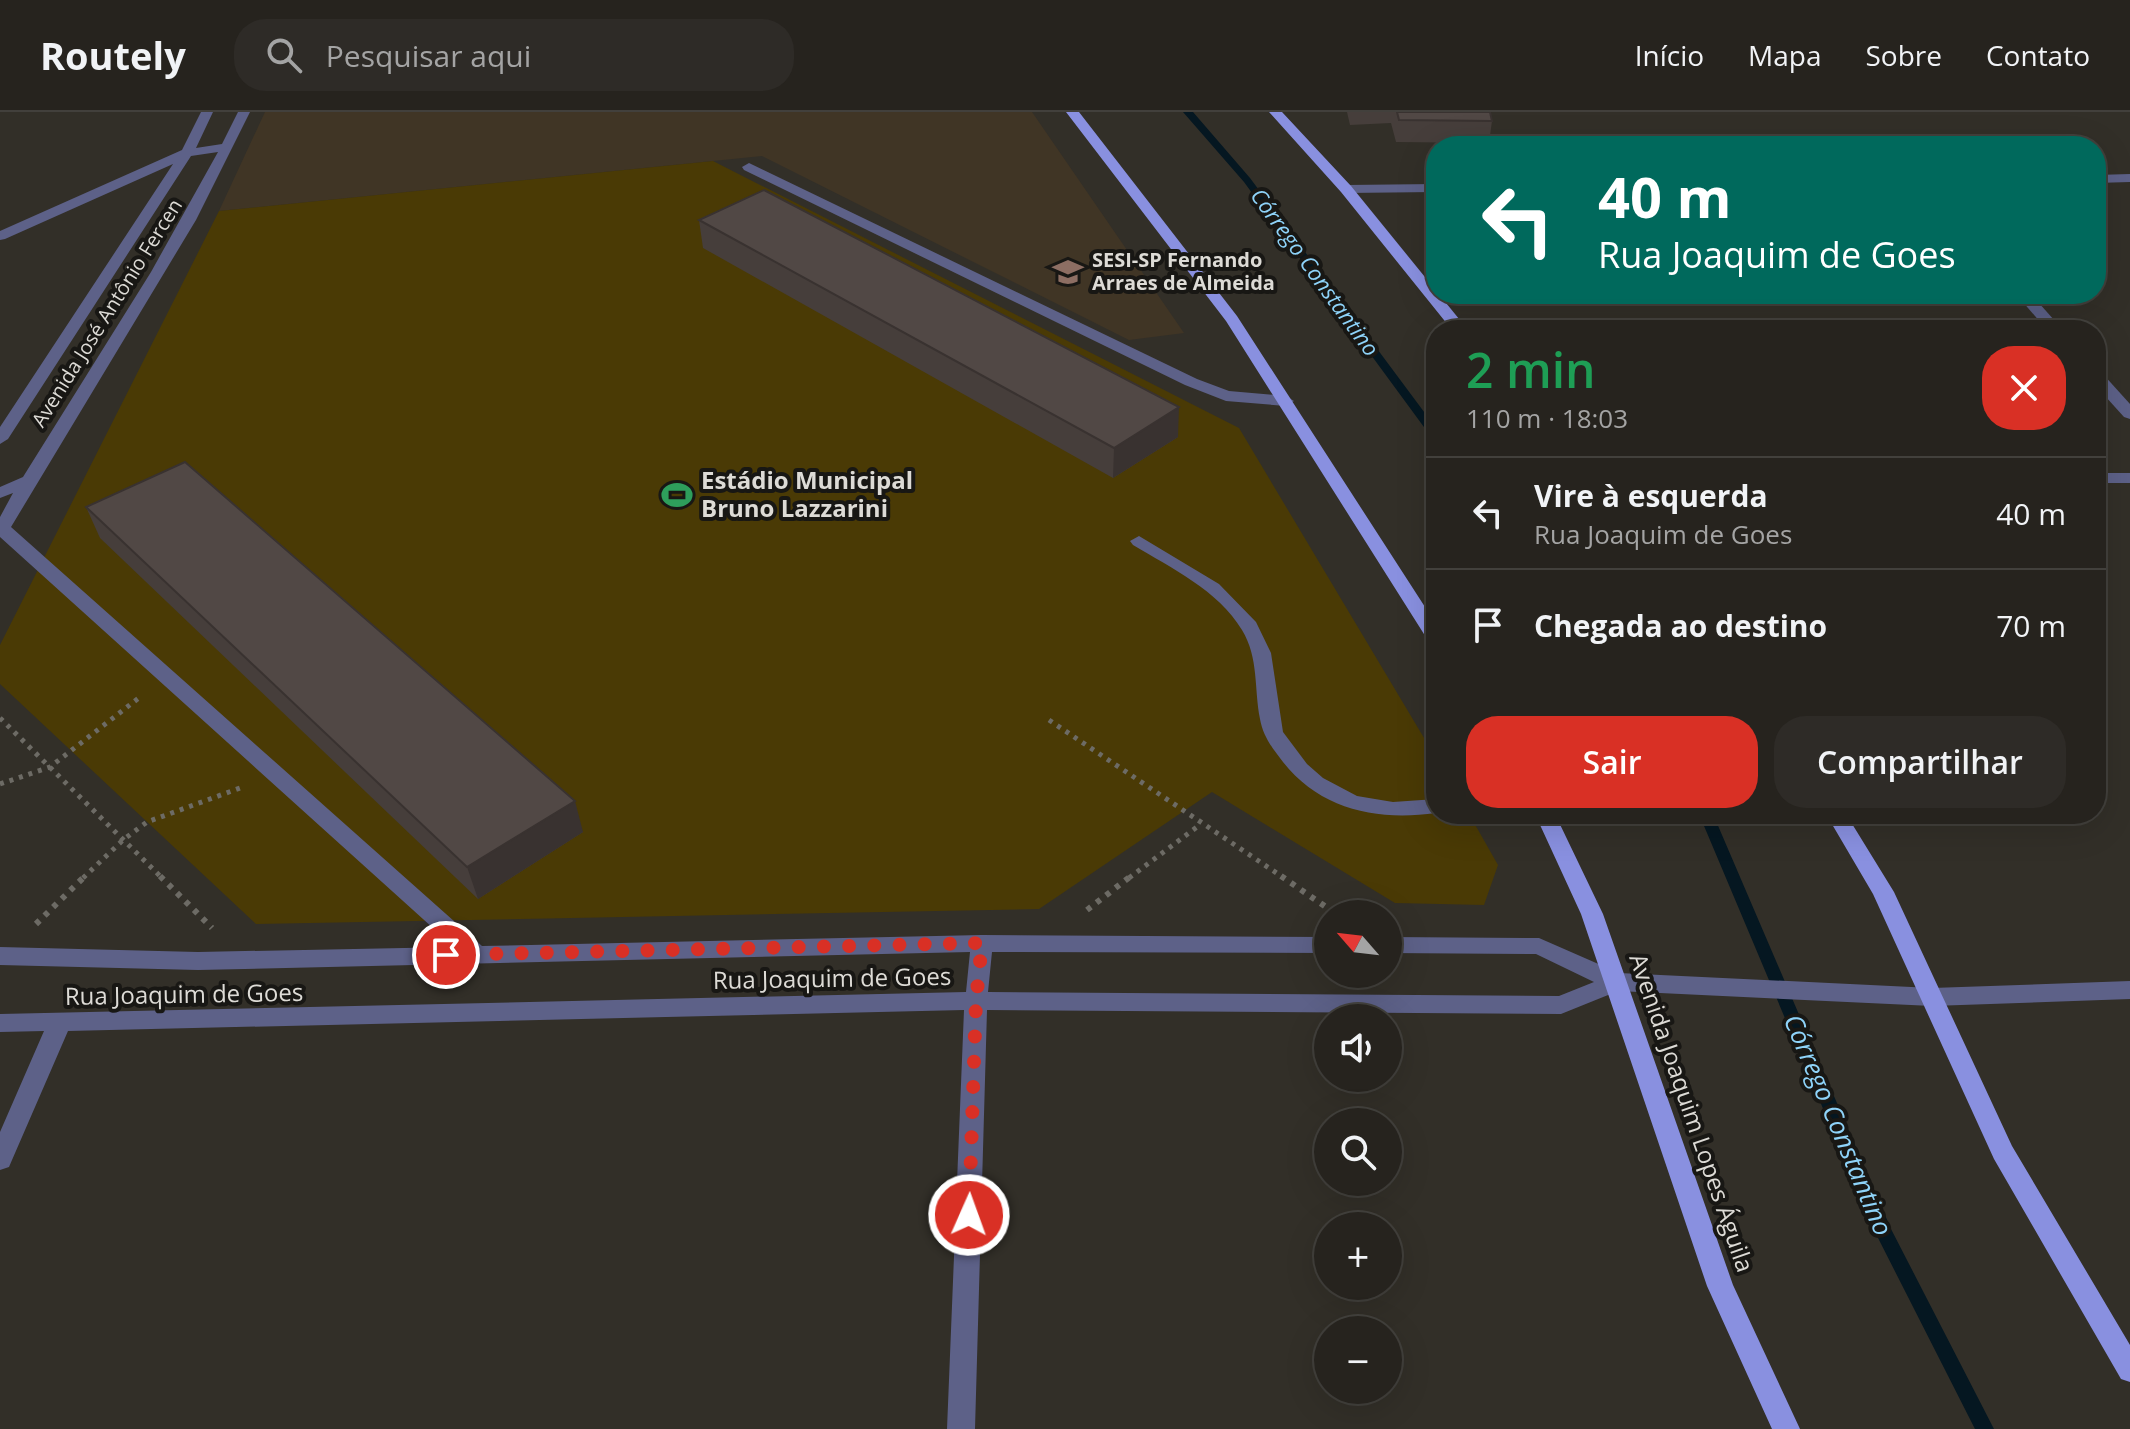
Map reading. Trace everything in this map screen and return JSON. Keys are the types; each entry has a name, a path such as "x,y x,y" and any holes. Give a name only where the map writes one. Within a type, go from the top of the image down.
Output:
{"main road":[{"path":"1072,112 1232,319 1426,622"},
{"path":"1275,112 1346,189 1426,288"},
{"path":"1439,304 1452,320"},
{"name":"Avenida Joaquim Lopes Águila","path":"1550,824 1592,914 1720,1286 1786,1429"},
{"path":"1842,824 1883,892 2003,1152 2130,1370"}],"street":[{"name":"Avenida José Antônio Fercen","path":"0,439 187,153 207,112"},
{"name":"Avenida José Antônio Fercen","path":"1,530 27,481 203,195 244,112"},
{"path":"0,236 187,153 228,147"},
{"path":"749,167 1191,382 1226,396 1286,401"},
{"path":"2106,179 2130,178"},
{"path":"1346,189 1426,188"},
{"path":"2032,304 2046,320"},
{"path":"2106,387 2130,414"},
{"path":"2106,478 2130,478"},
{"path":"0,493 27,481"},
{"path":"1,530 477,954"},
{"path":"1139,541 1211,584 1249,625 1265,658 1273,733 1301,775 1351,804 1404,812 1426,808"},
{"path":"961,1429 976,1001 982,943"},
{"name":"Rua Joaquim de Goes","path":"0,956 198,961 982,943 1314,945"},
{"path":"1402,945 1539,946 1616,982 1932,997 2130,990"},
{"name":"Rua Joaquim de Goes","path":"0,1023 976,1001 1561,1005 1616,982"},
{"path":"0,1160 59,1024"}],"path":[{"path":"0,784 50,767 166,677"},
{"path":"0,718 213,928"},
{"path":"1049,720 1315,900"},
{"path":"35,925 123,840 147,822 276,774"},
{"path":"1085,912 1201,824"}],"shaded area":[{"name":"SESI-SP Fernando Arraes de Almeida","path":"265,112 1032,112 1184,333 1129,340 762,156 219,211"},
{"name":"Estádio Municipal Bruno Lazzarini","path":"713,161 1239,428 1426,741 1426,824 1475,824 1498,865 1484,905 1402,903 1402,900 1390,900 1212,792 1039,909 256,924 0,684 0,645 219,211"}],"building":[{"path":"1397,112 1490,112 1492,121 1399,120"},
{"path":"764,190 1179,407 1114,448 699,220"},
{"path":"185,462 575,801 467,867 86,507"}],"waterway":[{"name":"Córrego Constantino","path":"1188,112 1247,180 1426,422"},
{"name":"Córrego Constantino","path":"1710,824 1884,1232 1985,1429"}],"place":[{"name":"SESI-SP Fernando Arraes de Almeida","path":"1068,272"},
{"name":"Estádio Municipal Bruno Lazzarini","path":"677,495"}],"route":[{"path":"446,955 982,943 976,1001 969,1215"}]}
